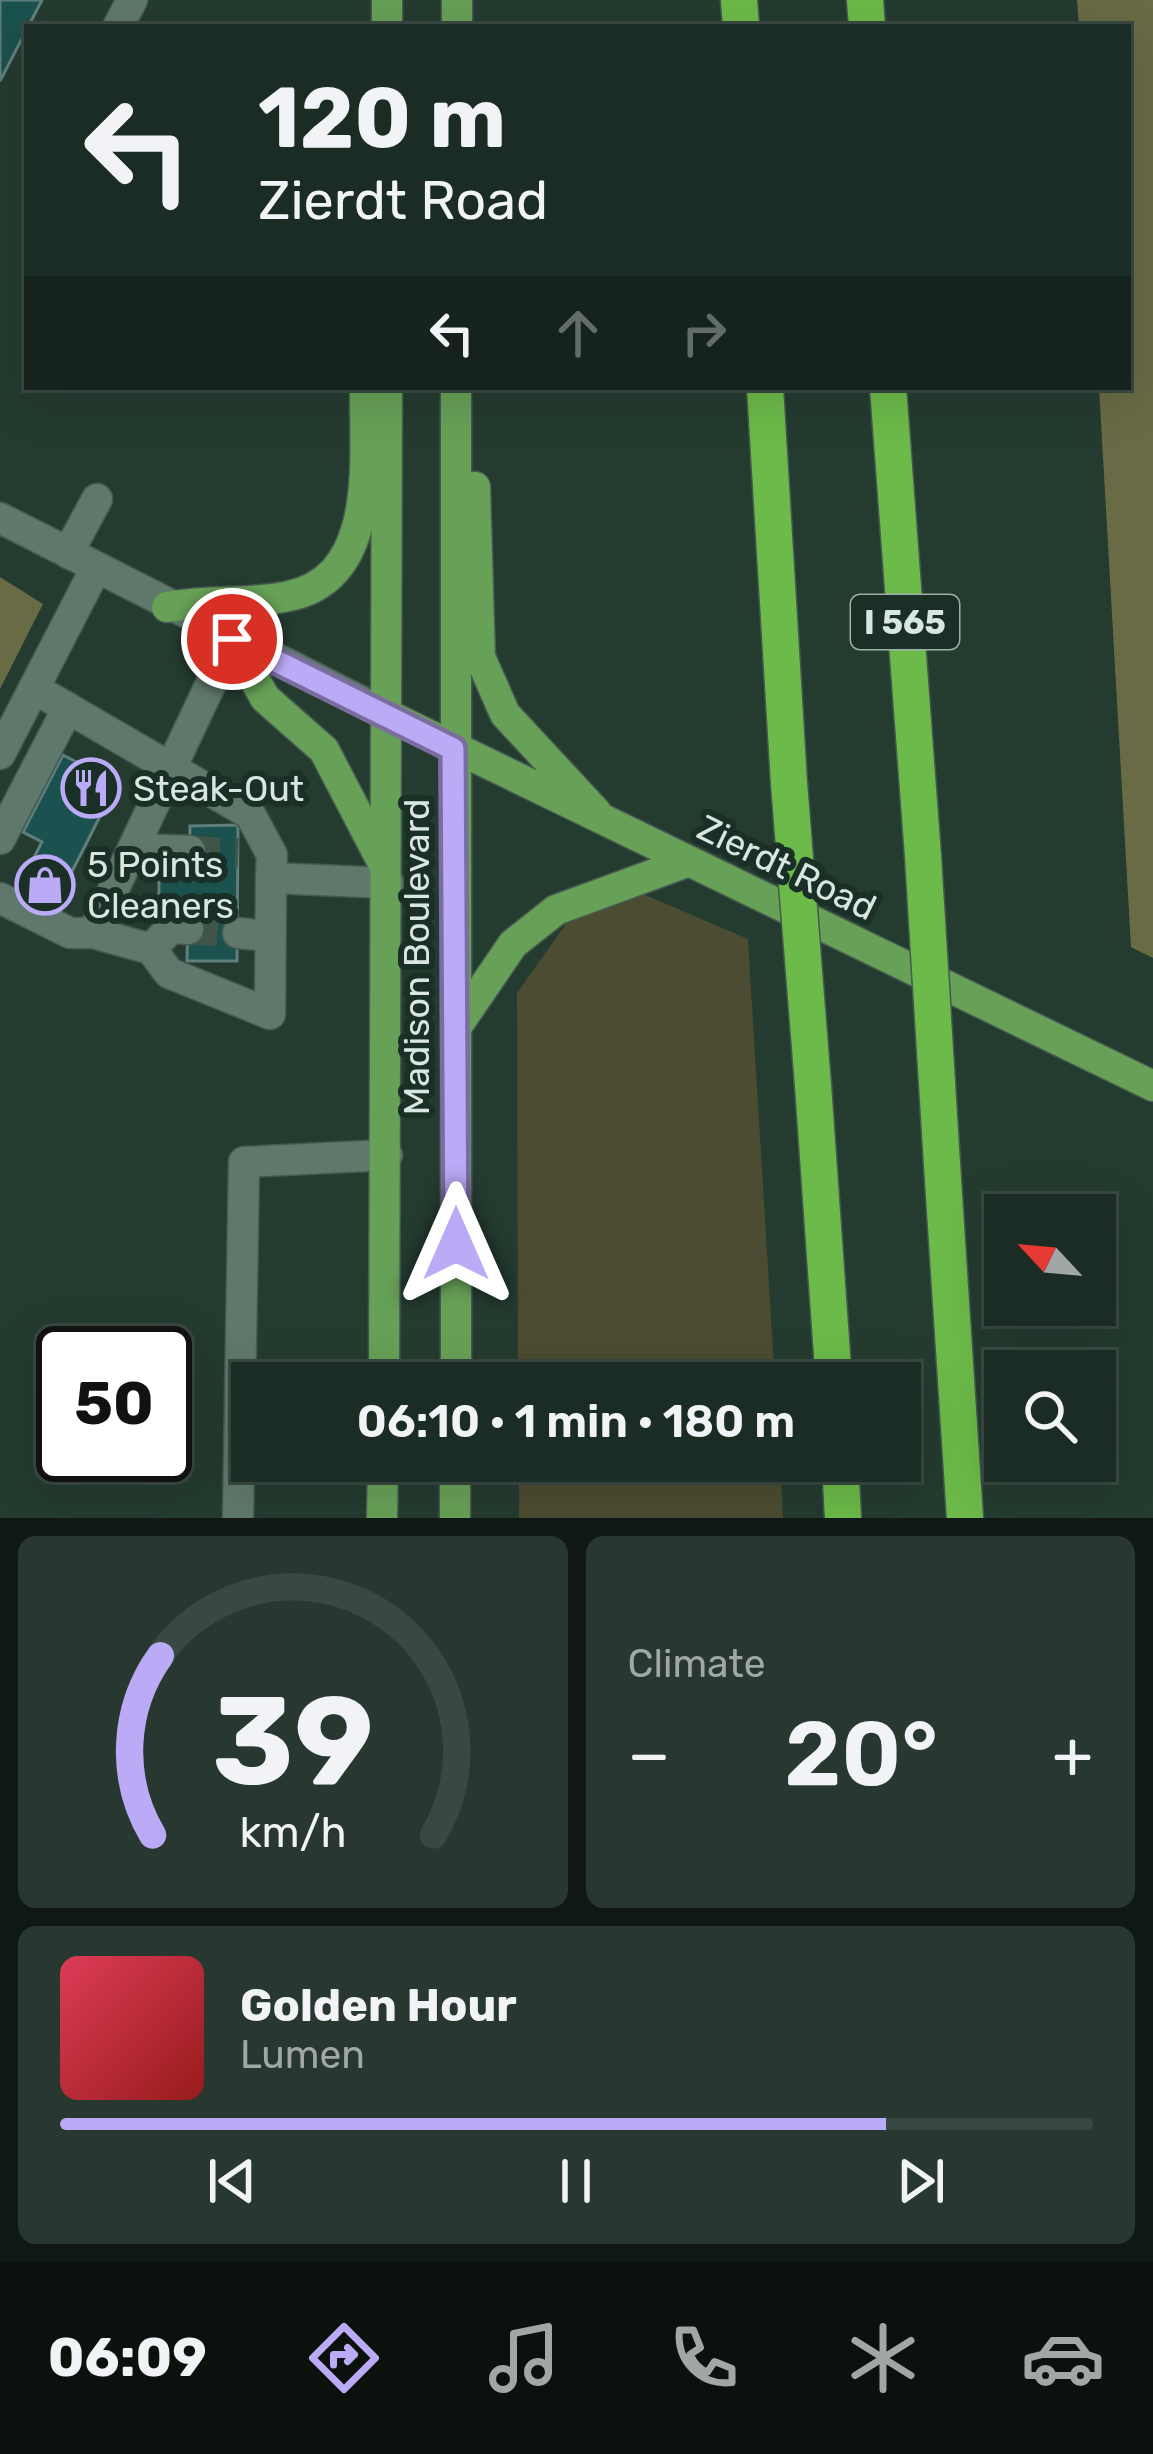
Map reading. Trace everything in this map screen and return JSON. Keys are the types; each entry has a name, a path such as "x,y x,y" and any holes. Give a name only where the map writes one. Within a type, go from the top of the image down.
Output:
{"highway":[{"path":"765,390 833,1362"},
{"name":"I 565","path":"888,390 965,1518"},
{"path":"841,1482 843,1518"}],"main road":[{"path":"167,607 293,596 328,578 356,544 365,390"},
{"name":"Madison Boulevard","path":"384,1362 387,390"},
{"name":"Madison Boulevard","path":"455,1362 456,390"},
{"path":"471,390 480,657 505,714 609,825"},
{"path":"232,639 266,698 324,750 387,878"},
{"name":"Zierdt Road","path":"389,716 1153,1086"},
{"path":"457,1026 513,944 556,910 687,862"},
{"path":"382,1518 383,1482"},
{"path":"455,1482 455,1518"}],"street":[{"path":"68,553 97,499"},
{"path":"0,518 389,716"},
{"path":"0,754 96,568"},
{"path":"93,933 232,639"},
{"path":"0,898 70,933 93,933 151,949 169,973 270,1014 253,935 271,867 250,814 35,689"},
{"path":"0,839 68,708"},
{"path":"135,849 190,850"},
{"path":"238,853 271,867 387,878"},
{"path":"151,949 171,928 188,929"},
{"path":"238,1518 244,1162 387,1155"}],"green space":[{"path":"1077,0 1153,0 1153,958 1131,947 1099,390 1131,390 1131,24 1079,24"},
{"path":"0,577 43,604 0,689"},
{"path":"622,885 748,939 774,1362 518,1362 517,993 568,921"},
{"path":"519,1482 781,1482 783,1518 519,1518"}],"building":[{"path":"0,0 42,0 30,24 24,24 24,35 0,81"},
{"path":"63,755 117,783 56,903 39,895 32,908 18,901 25,887 20,884 42,842 23,832"},
{"path":"238,825 237,961 187,961 188,912 159,912 159,874 189,874 190,826"}],"tunnel":[{"path":"190,851 238,853"},
{"path":"188,929 238,933"}],"place":[{"name":"Steak-Out","path":"91,788"},
{"name":"5 Points Cleaners","path":"45,885"}],"route":[{"path":"232,639 453,749 456,1244"}]}
